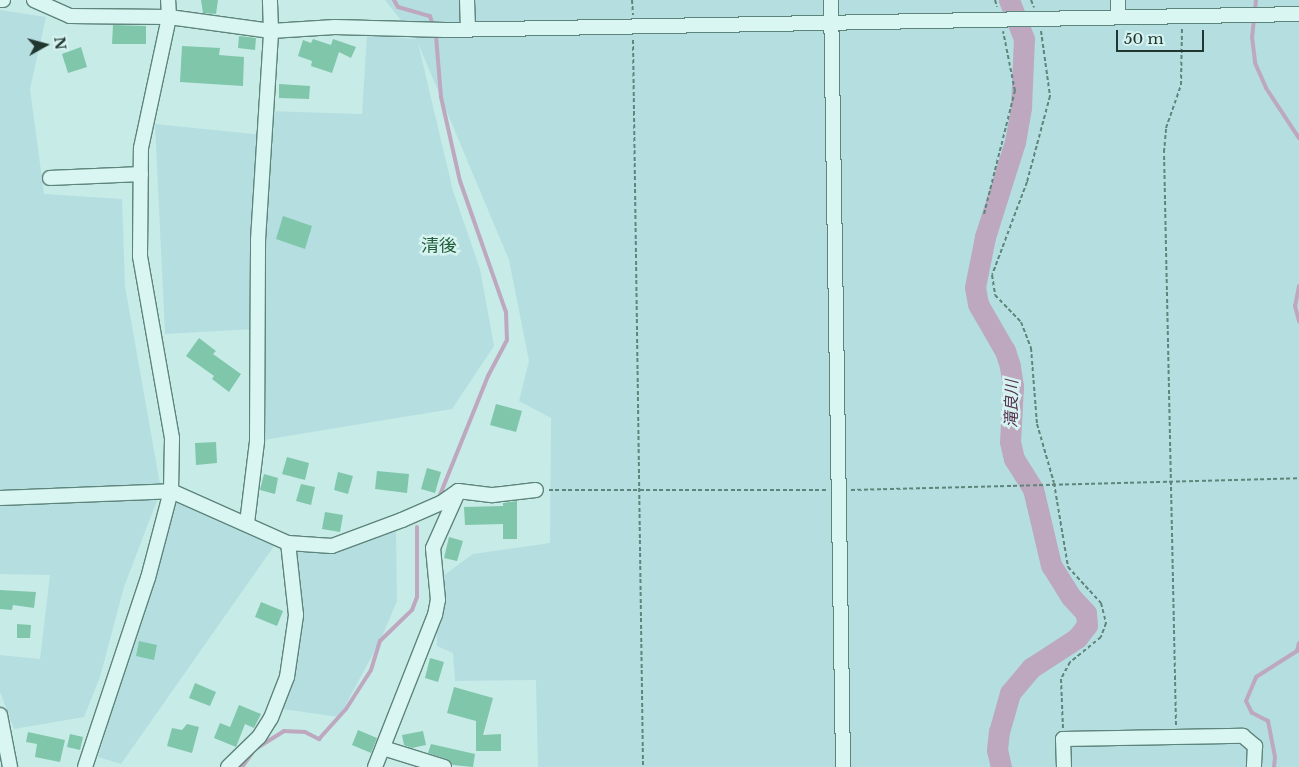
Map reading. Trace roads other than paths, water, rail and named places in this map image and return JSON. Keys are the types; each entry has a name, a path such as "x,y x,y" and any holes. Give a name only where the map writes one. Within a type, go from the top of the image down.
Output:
{"street":[{"path":"34,0 70,16 169,17 271,31 335,27 445,30 1299,14"},
{"path":"85,767 148,578 171,490 172,438 140,256 142,148 169,17 168,0"},
{"path":"247,522 258,440 258,240 271,31 270,0"},
{"path":"467,0 468,29"},
{"path":"830,0 843,767"},
{"path":"1118,0 1118,17"},
{"path":"50,178 142,174"},
{"path":"0,498 171,490 247,522 288,543 332,546 402,520 427,509 458,491 493,495 536,490"},
{"path":"375,767 435,616 438,600 433,548 458,491"},
{"path":"228,767 259,737 272,718 287,677 296,615 288,543"},
{"path":"0,716 10,767"},
{"path":"1064,767 1064,739 1243,736 1254,746 1254,767"},
{"path":"383,748 444,767"}],"waterway":[{"path":"394,0 398,7 430,16 436,36 441,97 460,181 506,312 507,340 488,376 440,495"},
{"name":"滝良川","path":"1001,767 997,750 999,732 1010,693 1031,668 1077,638 1087,625 1086,613 1071,597 1051,565 1033,489 1014,459 1010,442 1013,386 1010,366 1005,351 978,304 975,287 985,237 1015,142 1021,107 1024,39 1009,0"},
{"path":"1256,0 1252,37 1255,63 1266,88 1299,138"},
{"path":"1299,286 1295,306 1299,321"},
{"path":"257,748 284,731 305,732 319,739 346,709 371,670 380,641 412,610 417,597 417,527"},
{"path":"1274,767 1275,757 1268,721 1252,713 1246,701 1256,677 1297,651 1299,643"},
{"path":"242,767 252,753"}],"district":[{"name":"清後","path":"439,246"}]}
